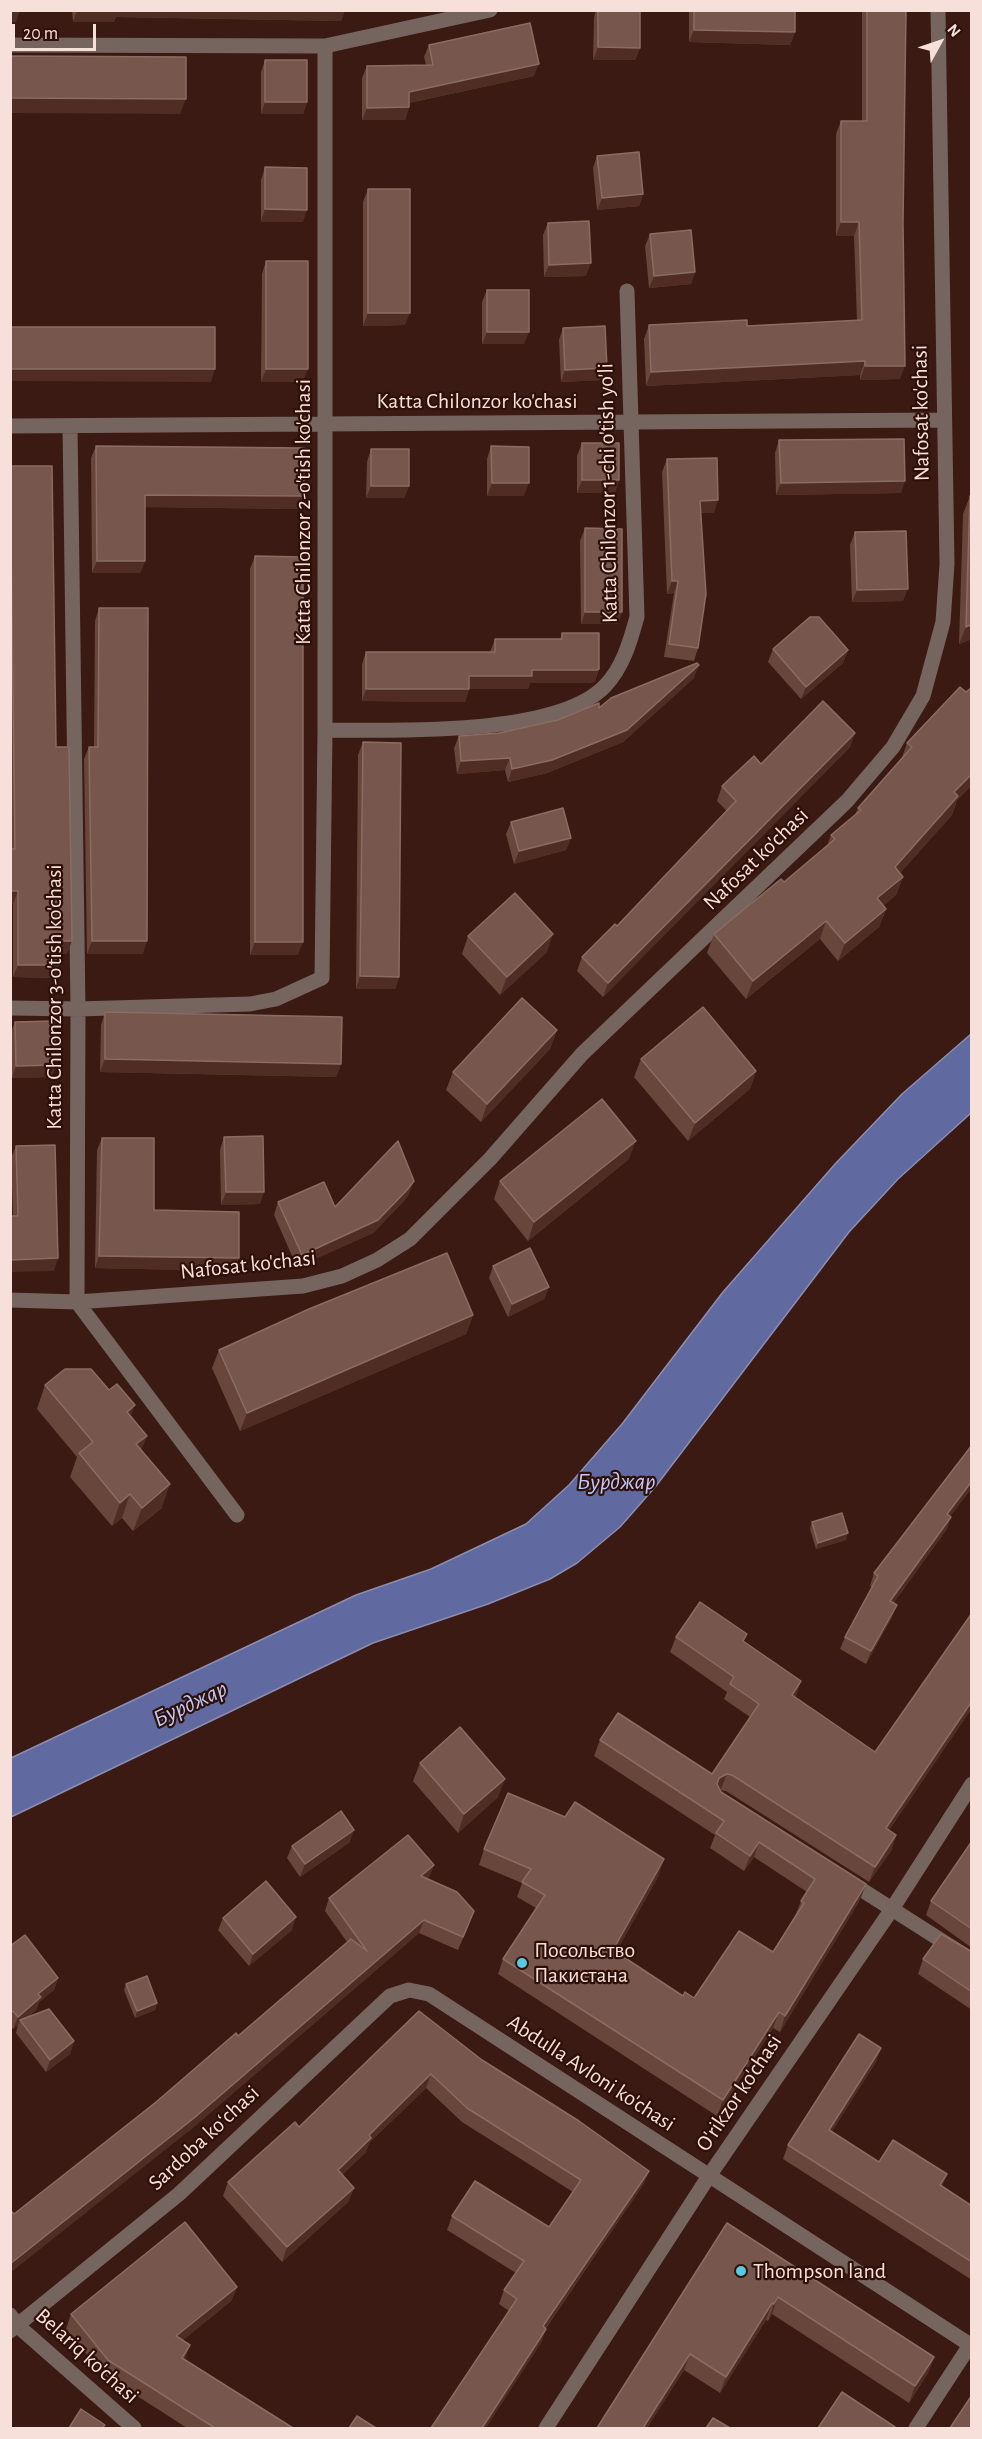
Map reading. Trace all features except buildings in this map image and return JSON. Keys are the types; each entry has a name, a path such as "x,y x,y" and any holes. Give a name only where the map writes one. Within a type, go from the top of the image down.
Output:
{"street":[{"path":"10,45 325,46 490,10"},
{"name":"Nafosat ko'chasi","path":"10,1300 77,1302 303,1286 342,1276 377,1260 410,1239 490,1159 582,1054 847,801 893,747 923,696 943,622 947,564 938,10"},
{"name":"Katta Chilonzor 2-o'tish ko'chasi","path":"78,1009 250,1004 276,999 322,978 326,424 325,46"},
{"name":"Katta Chilonzor 1-chi o'tish yo'li","path":"325,730 453,730 488,726 569,709 604,687 628,651 637,617 627,291"},
{"name":"Katta Chilonzor ko'chasi","path":"10,426 943,420"},
{"name":"Katta Chilonzor 3-o'tish ko'chasi","path":"70,426 78,1009 77,1302"},
{"path":"10,1008 78,1009"},
{"path":"77,1302 237,1515"},
{"name":"O'rikzor ko'chasi","path":"546,2428 709,2176 892,1909 972,1784"},
{"path":"832,1870 972,1960"},
{"name":"Sardoba koʻchasi","path":"13,2324 179,2194 390,1996 408,1990 429,1994"},
{"name":"Abdulla Avloni ko'chasi","path":"429,1994 971,2345"},
{"name":"Belariq ko'chasi","path":"13,2324 134,2428"},
{"path":"916,2428 971,2345"}],"water":[{"name":"Бурджар","path":"971,1034 971,1113 898,1179 849,1232 656,1486 620,1527 577,1563 550,1579 488,1604 373,1643 11,1817 11,1758 356,1595 431,1569 526,1524 569,1485 622,1424 723,1292 836,1163 902,1094"}],"place":[{"name":"Посольство Пакистана","path":"522,1963"},
{"name":"Thompson land","path":"741,2271"}]}
